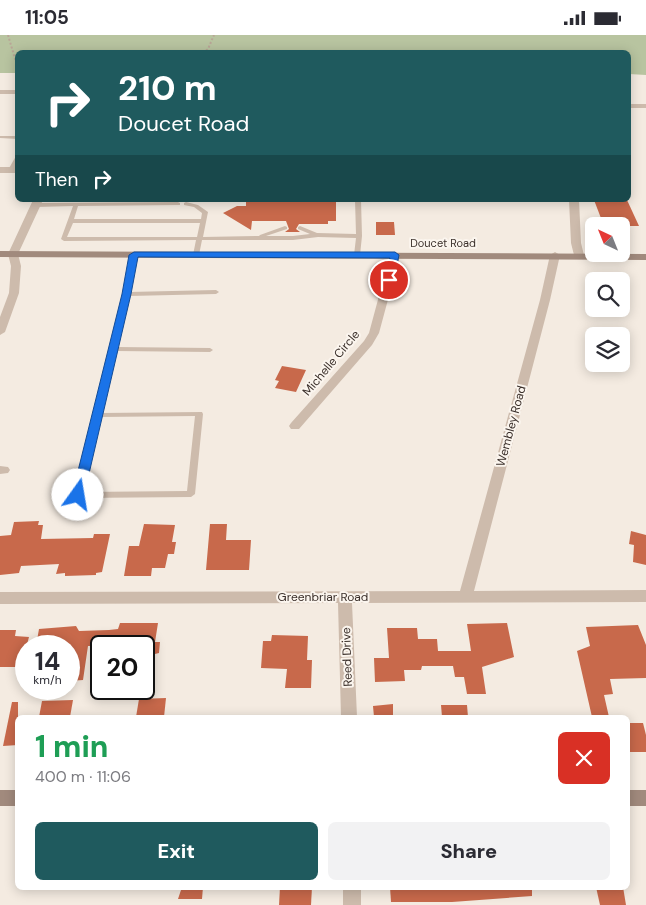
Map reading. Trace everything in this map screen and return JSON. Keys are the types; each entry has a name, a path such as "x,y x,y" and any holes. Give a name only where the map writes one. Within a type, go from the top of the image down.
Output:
{"street":[{"path":"0,92 15,92"},
{"path":"631,106 646,106"},
{"path":"0,171 14,171"},
{"path":"574,202 576,243 579,255"},
{"path":"0,331 14,293 16,266 13,254 37,203"},
{"name":"Doucet Road","path":"0,254 579,255 646,257"},
{"name":"Michelle Circle","path":"296,425 368,343 374,333 395,255"},
{"name":"Wembley Road","path":"466,596 545,300 555,255"},
{"name":"Greenbriar Road","path":"0,598 646,596"},
{"name":"Reed Drive","path":"345,597 349,715"},
{"path":"630,798 646,798"},
{"path":"0,799 15,799"},
{"path":"352,890 352,905"}],"lane":[{"path":"0,137 15,138"},
{"path":"357,255 359,236 358,202"},
{"path":"37,203 76,205 178,204"},
{"path":"186,204 196,206 205,213 196,255"},
{"path":"76,205 64,239 359,236"},
{"path":"70,221 203,221"},
{"path":"258,238 285,228"},
{"path":"300,228 318,235"},
{"path":"97,415 199,414 191,494 78,495 134,255"},
{"path":"126,294 216,291"},
{"path":"113,349 210,350"}],"path":[{"path":"8,35 15,59"},
{"path":"208,49 214,35"}],"green space":[{"path":"0,35 646,35 646,75 631,74 631,50 15,50 15,73 0,73"}],"building":[{"path":"246,202 336,202 336,221 328,221 328,224 299,224 296,229 300,232 285,232 289,229 286,221 252,221 251,230 223,213 237,206 246,206"},
{"path":"595,202 628,202 639,226 630,226 630,217 601,217"},
{"path":"376,222 394,222 395,235 376,235"},
{"path":"282,366 306,370 296,392 275,388 279,381 275,380"},
{"path":"39,521 38,525 43,525 41,539 93,538 94,534 110,534 102,572 96,573 96,575 65,576 65,573 56,574 59,564 21,566 19,573 0,575 0,536 11,535 14,522"},
{"path":"144,524 175,525 172,542 176,542 174,554 168,554 165,568 152,568 151,576 124,576 129,546 139,546"},
{"path":"210,524 227,524 226,540 251,540 249,570 206,570"},
{"path":"631,531 646,535 646,565 633,562 634,545 629,544"},
{"path":"120,623 158,623 155,642 155,635 90,635 90,646 88,646 83,680 80,680 80,635 38,635 39,629 76,626 79,631 118,629"},
{"path":"507,623 514,657 482,667 486,694 467,694 464,677 455,677 453,666 422,666 421,670 404,670 405,681 375,682 374,658 389,658 387,628 417,628 418,639 437,639 438,651 471,651 467,624"},
{"path":"638,625 646,645 646,678 610,679 613,694 604,695 609,715 592,715 577,651 590,646 586,627"},
{"path":"0,630 16,630 15,667 0,667"},
{"path":"272,635 308,636 307,660 312,660 311,688 285,688 287,669 261,668 263,641 271,641"},
{"path":"155,642 160,642 159,653 155,654"},
{"path":"166,698 164,715 136,715 139,700"},
{"path":"73,700 70,715 39,715 42,701"},
{"path":"12,702 18,702 18,715 15,715 15,745 3,746"},
{"path":"393,704 393,715 374,715 373,706"},
{"path":"441,705 467,705 468,715 442,715"},
{"path":"630,723 643,723 646,735 646,752 630,752"},
{"path":"181,890 203,890 202,899 178,899"},
{"path":"280,890 312,890 311,905 279,905"},
{"path":"390,890 532,890 532,896 452,902 391,902"},
{"path":"597,890 624,890 626,905 600,905"}],"route":[{"path":"78,495 134,255 395,255 389,280"}]}
